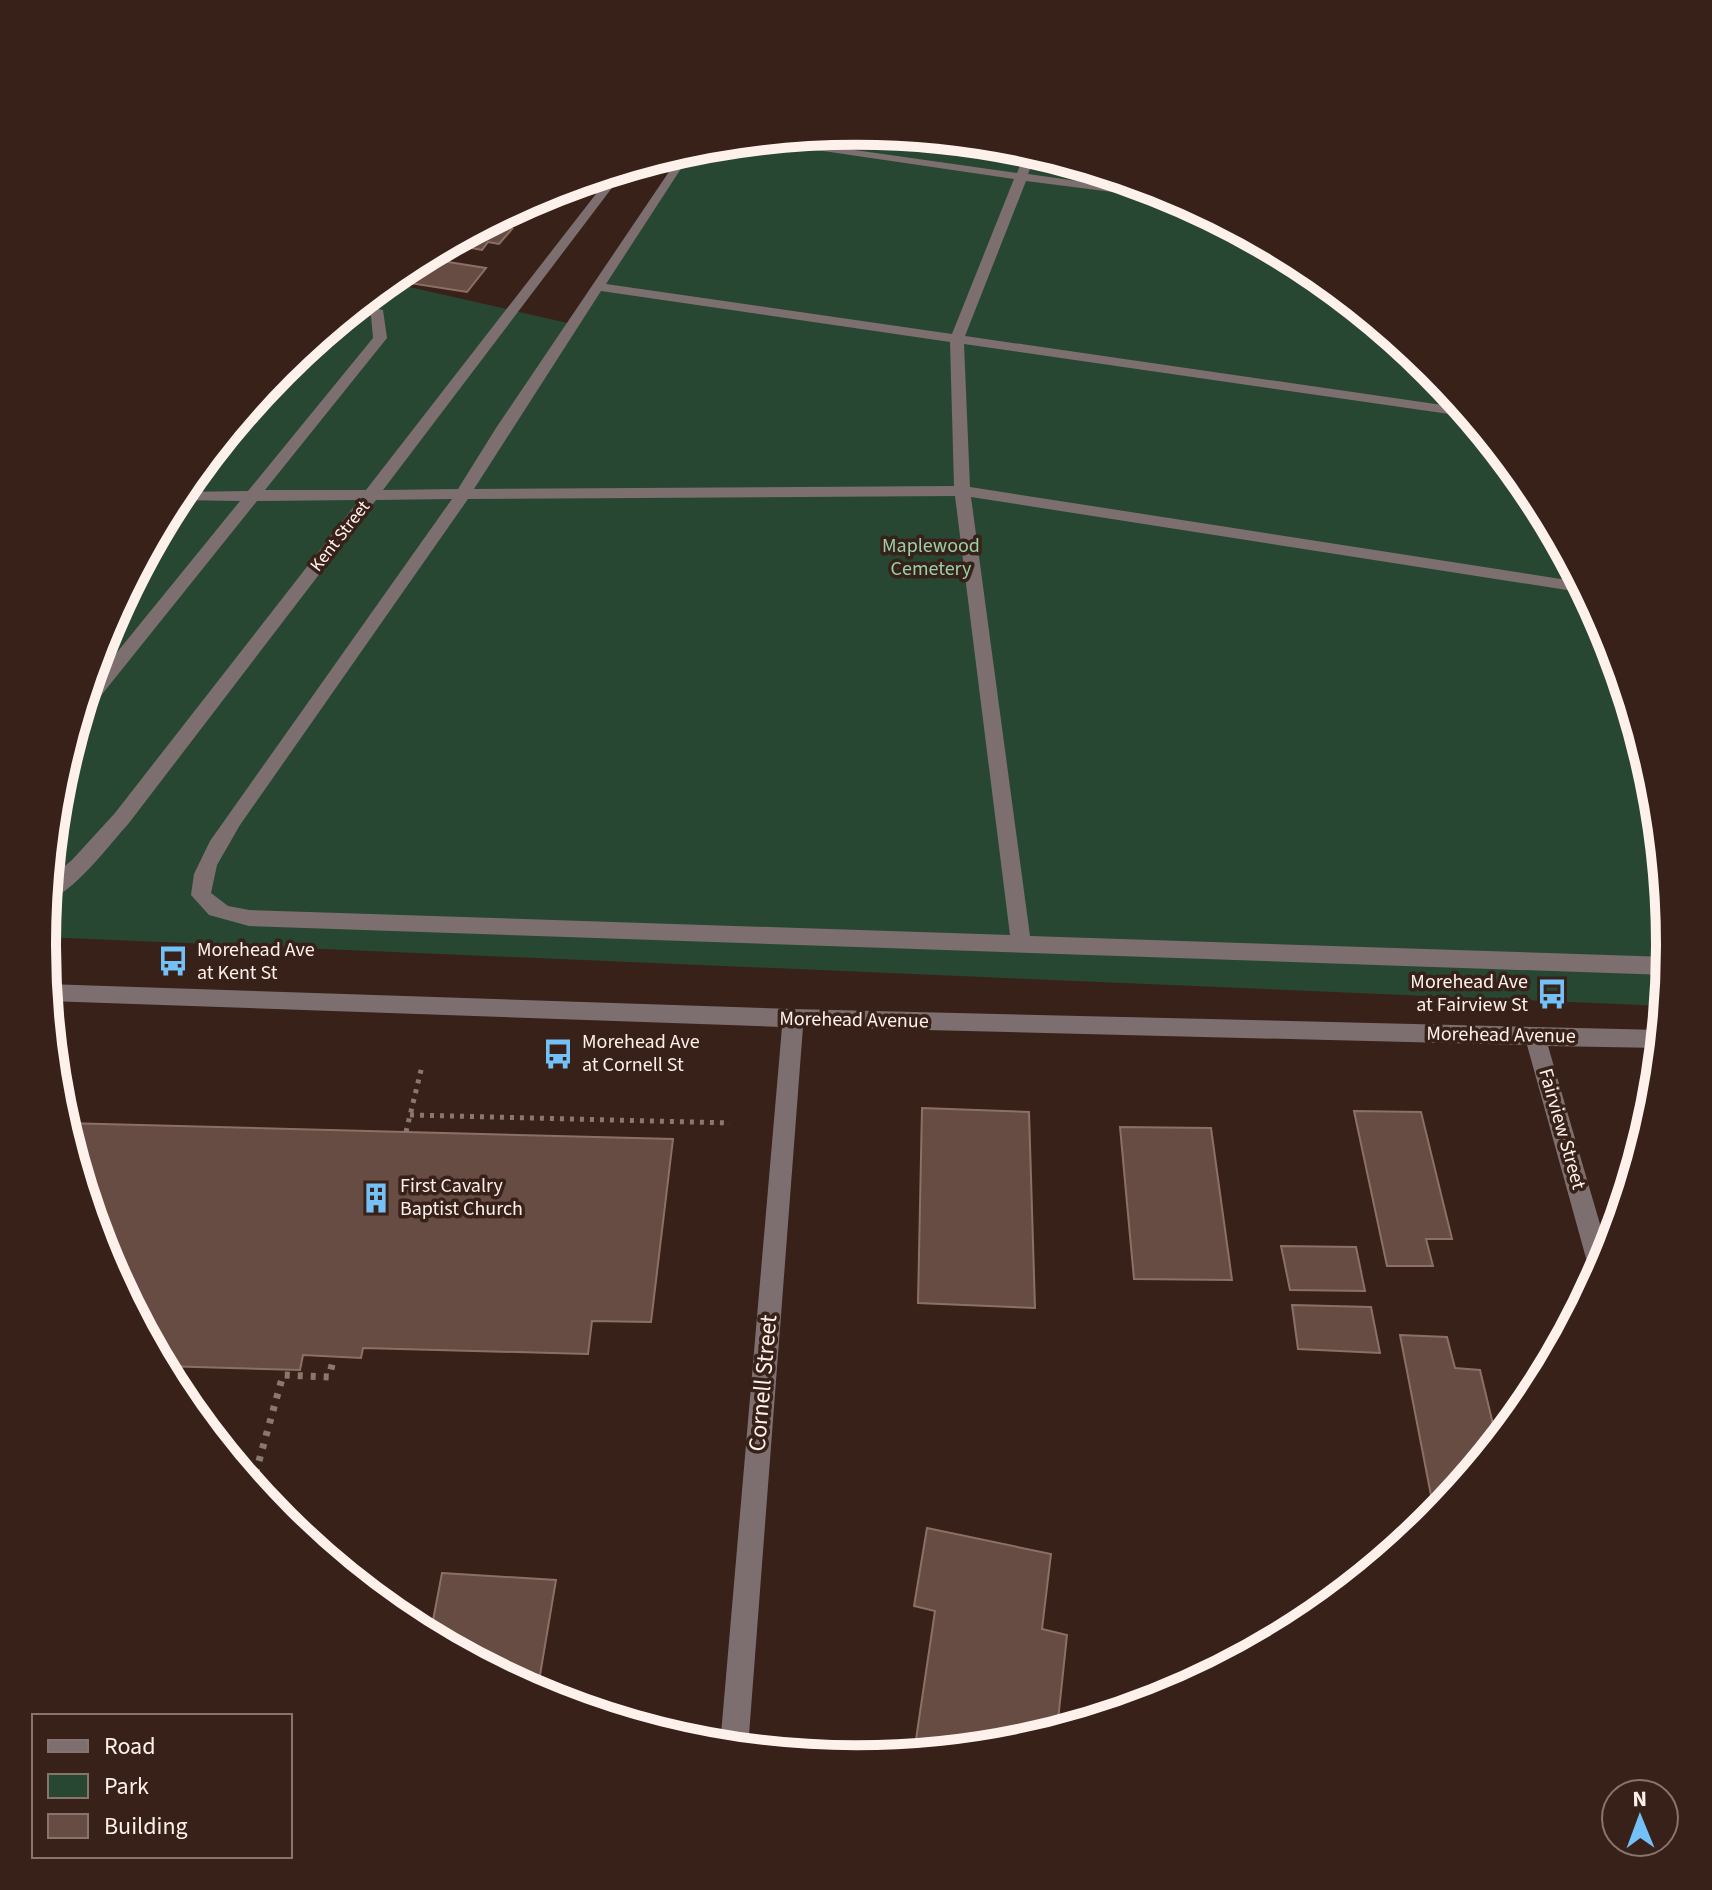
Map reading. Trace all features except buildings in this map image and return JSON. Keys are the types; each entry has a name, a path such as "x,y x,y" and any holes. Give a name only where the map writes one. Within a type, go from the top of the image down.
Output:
{"street":[{"path":"807,147 1127,192"},
{"path":"1021,945 962,491 957,338 1028,164"},
{"path":"679,165 503,428 462,496 233,820 208,862 201,882 201,895 210,907 221,914 249,918 1655,966"},
{"name":"Kent Street","path":"59,883 79,866 122,818 611,183"},
{"path":"598,287 1450,411"},
{"path":"99,686 380,338 378,313 368,311"},
{"path":"195,496 370,497 962,491 1570,586"},
{"name":"Morehead Avenue","path":"58,992 793,1018 1650,1039"},
{"name":"Cornell Street","path":"735,1735 793,1018"},
{"name":"Fairview Street","path":"1535,1036 1596,1250"}],"path":[{"path":"406,1132 422,1066"},
{"path":"410,1115 730,1123"},
{"path":"256,1473 283,1375 329,1377 334,1357"}],"green space":[{"name":"Maplewood Cemetery","path":"856,145 960,152 1012,160 1113,187 1162,206 1256,252 1343,310 1422,379 1491,458 1549,545 1595,639 1614,688 1641,789 1654,893 1653,1006 56,938 63,841 71,789 98,688 117,639 163,545 221,458 290,379 369,310 404,286 568,323 679,165 752,152"}],"place":[{"name":"Morehead Ave at Kent St","path":"173,961"},
{"name":"Morehead Ave at Fairview St","path":"1552,994"},
{"name":"Morehead Ave at Cornell St","path":"558,1054"},
{"name":"First Cavalry Baptist Church","path":"376,1198"}]}
